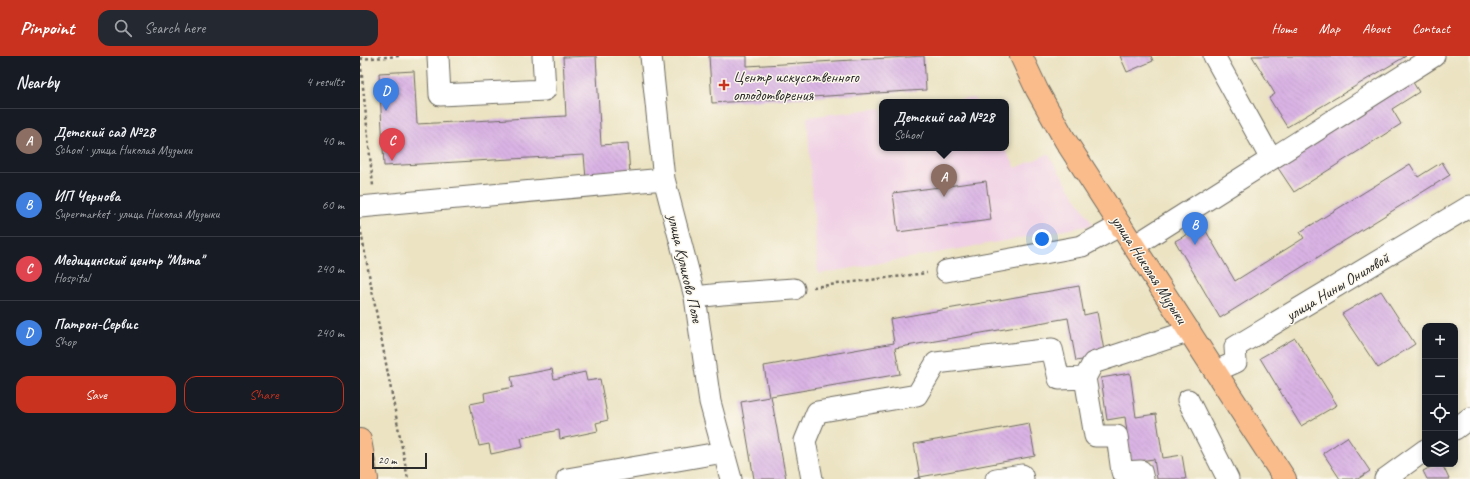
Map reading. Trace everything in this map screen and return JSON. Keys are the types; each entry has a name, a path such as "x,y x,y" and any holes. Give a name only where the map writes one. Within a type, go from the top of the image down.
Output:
{"main road":[{"name":"улица Николая Музыки","path":"1021,56 1037,90 1065,140 1285,479"},
{"path":"360,440 367,479"}],"street":[{"path":"438,56 440,95 545,90 543,56"},
{"name":"улица Куликово Поле","path":"651,56 664,179 695,297 710,402 731,479"},
{"path":"1214,56 1271,159"},
{"path":"1134,246 1434,56"},
{"path":"368,206 664,179"},
{"name":"улица Нины Ониловой","path":"1216,371 1236,362 1235,347 1470,206"},
{"path":"946,271 1082,246 1121,225"},
{"path":"695,297 794,289"},
{"path":"1143,479 1142,471 1122,472 1117,436 1095,436 1085,378 1093,363 1190,331"},
{"path":"812,479 804,441 817,412 917,395 936,363 1052,349 1059,379 1085,378"},
{"path":"1188,400 1228,479"},
{"path":"1458,427 1470,418"},
{"path":"568,479 724,452"},
{"path":"1385,479 1422,452"},
{"path":"996,479 1022,475 1023,479"}],"path":[{"path":"368,206 360,58 399,56"},
{"path":"360,227 408,479"},
{"path":"794,289 946,271"}],"shaded area":[{"path":"879,108 879,151 1006,151 1016,168 1048,154 1093,225 818,274 807,117"}],"building":[{"path":"596,56 601,145 628,143 630,177 586,179 584,155 384,166 379,73 414,71 417,124 566,116 563,57"},
{"path":"709,56 747,56 747,66 924,56 926,90 712,103"},
{"path":"1120,56 1151,56 1153,61 1127,72"},
{"path":"1252,56 1406,56 1287,127 1269,98 1275,94"},
{"path":"1409,76 1419,92 1392,109 1401,124 1294,192 1274,162"},
{"path":"1442,162 1450,175 1220,318 1175,241 1203,226 1235,281 1304,238 1300,232 1410,164 1418,177"},
{"path":"986,181 991,220 898,232 893,193"},
{"path":"1079,286 1084,315 1097,312 1105,356 1076,361 1068,318 895,348 900,374 771,396 786,479 754,479 741,402 769,397 764,366 894,343 890,319"},
{"path":"1381,291 1415,344 1378,368 1342,314"},
{"path":"1295,338 1337,405 1301,426 1260,358"},
{"path":"552,369 554,379 585,372 587,381 600,379 608,420 596,423 598,431 560,439 559,430 521,438 523,447 491,454 489,444 479,446 470,404 485,401 484,393 513,387 511,377"},
{"path":"1130,373 1136,417 1156,414 1163,458 1182,455 1186,479 1157,479 1154,459 1131,462 1125,417 1107,420 1101,378"},
{"path":"1029,423 1035,456 920,477 914,444"},
{"path":"1347,437 1370,471 1358,479 1340,479 1323,453"},
{"path":"1431,467 1443,467 1449,479 1427,479 1423,471"}],"place":[{"name":"Центр искусственного оплодотворения","path":"724,85"},
{"name":"Патрон-Сервис","path":"386,111"},
{"name":"Медицинский центр \"Мята\"","path":"392,161"},
{"name":"Детский сад №28","path":"944,197"},
{"name":"ИП Чернова","path":"1195,245"}]}
